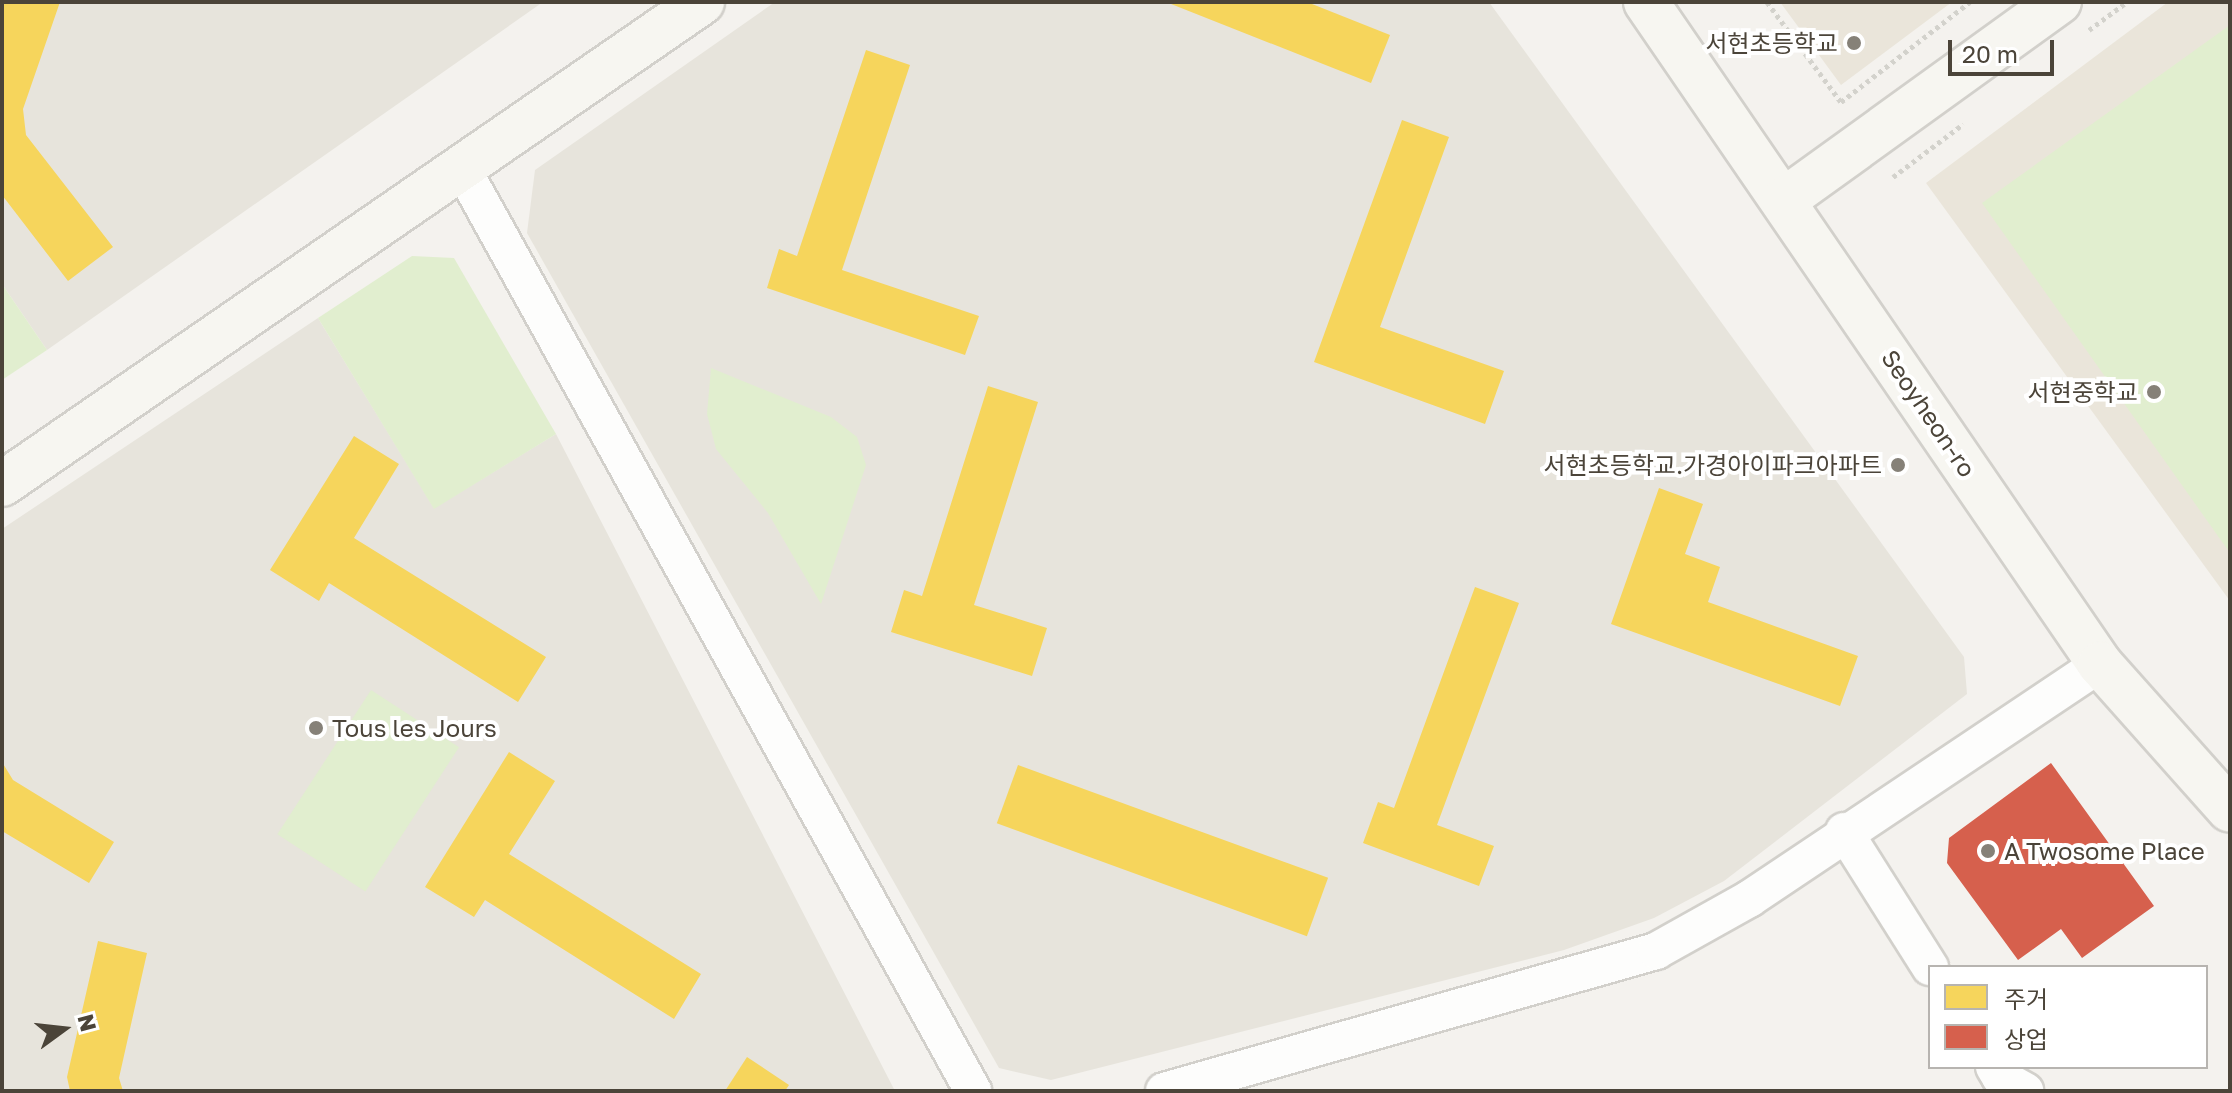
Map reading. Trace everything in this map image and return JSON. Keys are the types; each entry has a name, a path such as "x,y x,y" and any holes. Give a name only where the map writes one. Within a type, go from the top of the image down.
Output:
{"street":[{"path":"2,484 463,170 702,2"},
{"name":"Seoyheon-ro","path":"1646,2 2100,664 2230,810"},
{"path":"1784,200 2059,2"},
{"path":"463,170 973,1091"},
{"path":"1164,1091 1656,951 1749,899 1844,831 2100,664"},
{"path":"1844,831 1929,965"}],"path":[{"path":"1767,2 1841,102 1970,2"}],"shaded area":[{"path":"2,2 543,2 47,350 2,284"},
{"path":"775,2 1489,2 1964,657 1967,694 1724,881 1654,918 1564,950 1051,1080 999,1068 527,233 535,170"},
{"name":"서현초등학교","path":"1780,2 1952,2 1841,85"},
{"name":"서현중학교","path":"2168,2 2230,2 2230,601 1926,183"},
{"path":"318,318 434,508 556,434 895,1091 2,1091 2,529"}],"green space":[{"name":"서현중학교","path":"2230,25 2230,553 1982,203"},
{"path":"412,256 454,258 556,434 434,509 318,318"},
{"path":"2,284 47,350 2,380"},
{"path":"711,368 831,417 857,437 866,465 821,604 768,513 716,449 707,414"},
{"path":"371,690 459,747 365,891 277,834"}],"building: 주거":[{"path":"3,2 60,2 23,109 26,135 113,247 68,281 2,195"},
{"path":"1166,2 1307,2 1390,35 1371,83"},
{"path":"866,50 910,65 842,270 979,316 965,355 767,288 779,249 797,256"},
{"path":"1402,120 1449,137 1380,327 1504,371 1485,424 1314,362"},
{"path":"988,386 1038,402 974,605 1047,628 1032,676 891,632 904,590 922,596"},
{"path":"354,436 399,464 354,538 546,657 518,702 329,583 319,601 270,570"},
{"path":"1659,488 1703,504 1685,554 1720,567 1708,602 1858,656 1840,706 1611,624"},
{"path":"1475,587 1519,603 1437,825 1494,846 1479,886 1363,843 1378,802 1394,808"},
{"path":"509,752 555,781 509,854 701,974 674,1019 485,900 474,917 425,887"},
{"path":"2,762 13,780 114,842 89,883 2,831"},
{"path":"1018,765 1328,878 1307,936 997,823"},
{"path":"98,941 147,953 119,1078 123,1091 70,1091 67,1077"},
{"path":"747,1057 789,1085 785,1091 725,1091"}],"building: 상업":[{"path":"2051,763 2154,906 2082,958 2061,929 2018,960 1947,863 1949,838"}],"place":[{"name":"서현초등학교","path":"1854,43"},
{"name":"서현중학교","path":"2154,392"},
{"name":"서현초등학교.가경아이파크아파트","path":"1898,465"},
{"name":"Tous les Jours","path":"316,728"},
{"name":"A Twosome Place","path":"1988,851"}]}
